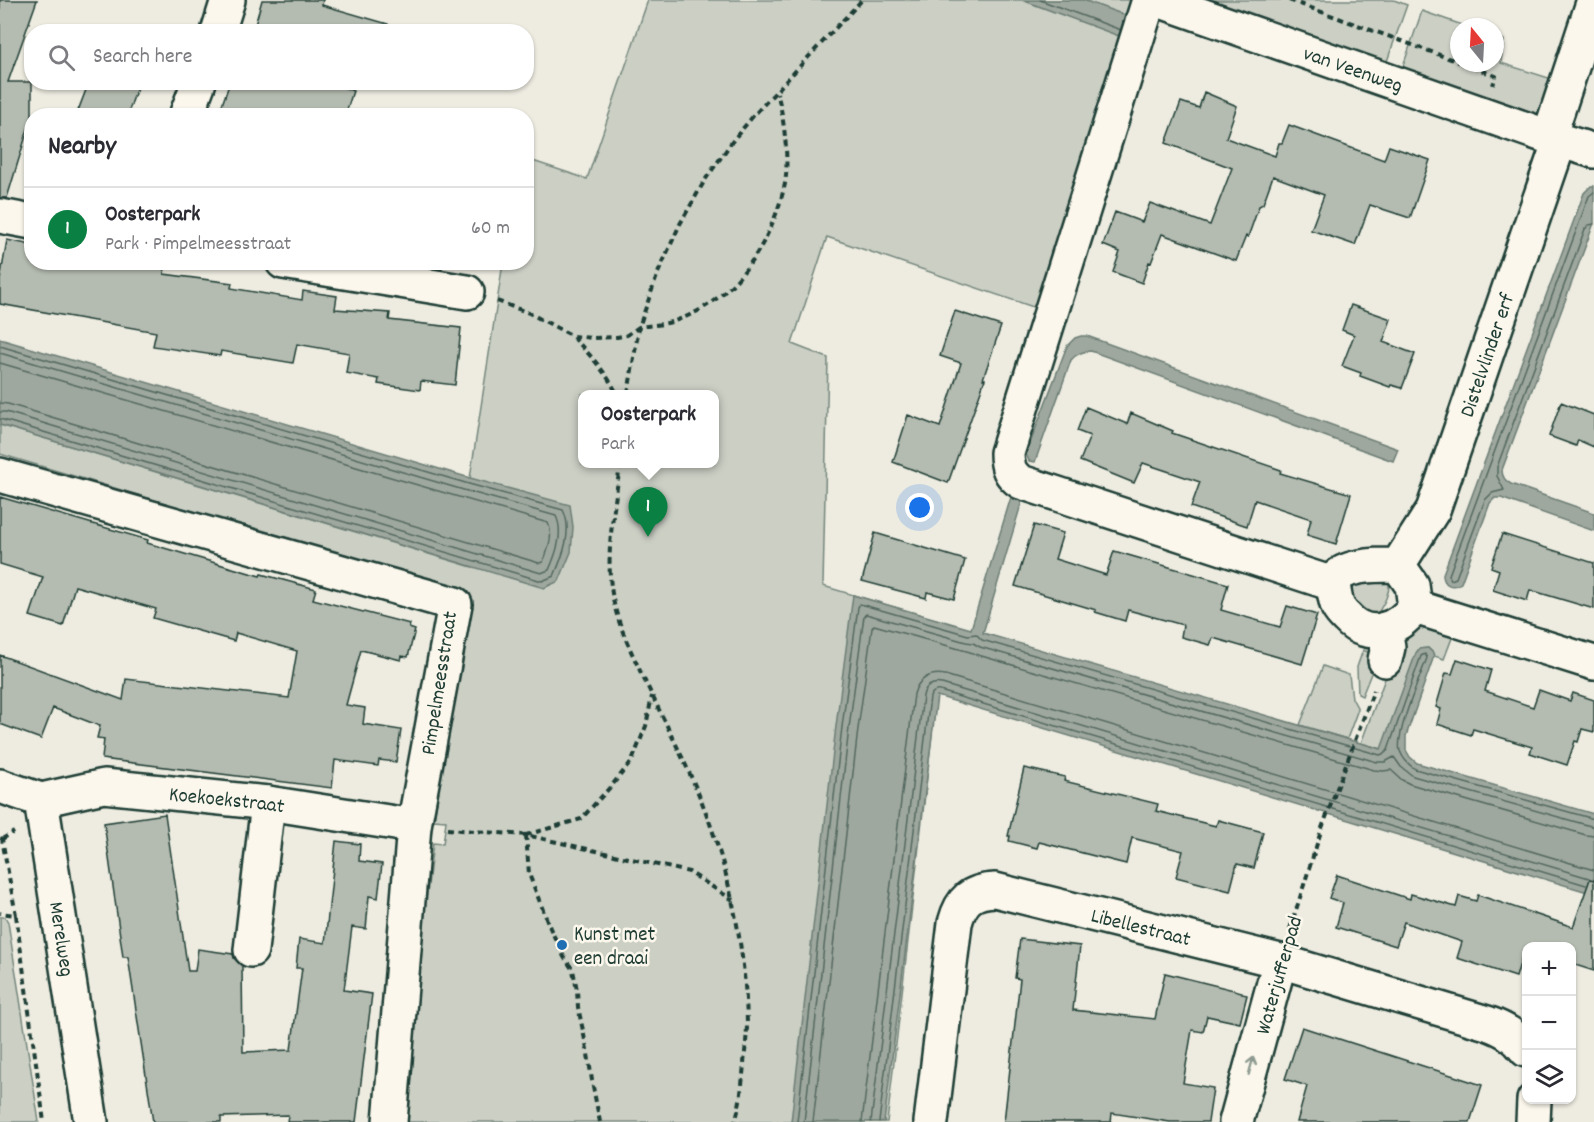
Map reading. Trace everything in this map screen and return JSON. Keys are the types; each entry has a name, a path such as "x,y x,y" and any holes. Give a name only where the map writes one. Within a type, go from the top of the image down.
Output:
{"street":[{"path":"1149,0 1007,453 1007,465 1015,478 1025,483 1333,584"},
{"name":"van Veenweg","path":"1158,0 1201,7 1594,151"},
{"path":"1555,138 1594,0"},
{"path":"189,108 196,90"},
{"name":"Distelvlinder erf","path":"1398,565 1432,510 1555,138"},
{"path":"0,216 24,220"},
{"path":"332,270 467,292"},
{"name":"Pimpelmeesstraat","path":"0,475 454,604 414,826 390,1122"},
{"path":"1371,565 1398,565 1412,585 1415,607 1385,645 1377,631 1365,630 1353,624 1338,608 1333,584 1338,575 1348,570 1371,565"},
{"path":"1415,607 1594,663"},
{"path":"0,786 40,800"},
{"name":"Koekoekstraat","path":"40,800 104,786 268,803 414,826"},
{"name":"Merelweg","path":"40,800 91,1122"},
{"path":"251,950 268,803"},
{"name":"Libellestraat","path":"931,1122 958,912 973,894 984,890 995,890 1280,961 1487,1023 1502,1029 1522,1044"},
{"name":"Waterjufferpad","path":"1236,1122 1280,961"},
{"path":"1533,1122 1534,1104"}],"path":[{"path":"629,390 639,327 658,273 694,198 734,140 862,0"},
{"path":"1289,0 1450,59"},
{"path":"573,336 617,337 627,335 639,327 671,322 703,308 720,296 748,268 769,232 785,186 786,161 777,93"},
{"path":"467,292 530,313 573,336 603,370 615,390"},
{"path":"619,468 609,563 614,602 633,654 709,819 733,900 743,956 747,1025 741,1099 735,1122"},
{"name":"Waterjufferpad","path":"1280,961 1322,828 1359,730 1385,645"},
{"path":"526,835 581,819 613,784 632,761 646,726 652,696"},
{"path":"414,826 526,835 689,872 733,900"},
{"path":"526,835 529,874 550,928 573,970 600,1122"},
{"path":"0,838 16,915 44,1122"},
{"path":"0,913 16,915"}],"shaded area":[{"path":"648,0 1139,0 1042,310 827,237 792,344 828,358 823,586 945,622 887,1122 400,1122 433,843 443,844 446,821 434,820 468,593 0,454 0,425 472,567 470,478 502,270 534,270 534,161 587,179"},
{"path":"1211,0 1394,0 1407,5 1386,64"},
{"path":"1422,11 1450,21 1450,72 1504,72 1504,64 1555,80 1544,116 1402,69"},
{"path":"1389,579 1388,594 1376,616 1363,615 1351,595 1352,582"},
{"path":"1414,624 1455,630 1444,659 1434,656 1428,648 1419,649 1382,749 1361,743 1401,636"},
{"path":"1363,650 1378,656 1362,696 1358,694 1357,667"},
{"path":"1323,666 1349,675 1352,698 1358,709 1347,739 1300,725"},
{"path":"0,917 5,917 8,922 39,1122 0,1122"}],"water":[{"path":"1022,0 1083,0 1133,18 1127,39"},
{"path":"1594,186 1594,223 1502,470 1504,478 1511,484 1594,513 1594,531 1501,498 1495,498 1490,503 1461,583 1454,586 1449,585 1443,574 1584,193"},
{"path":"1087,336 1398,449 1393,461 1091,351 1085,351 1071,360 1035,462 1029,461 1026,454 1067,346 1075,338"},
{"path":"0,339 470,478 570,505 573,527 571,552 559,581 544,588 0,425"},
{"path":"1012,495 1022,501 983,633 1381,749 1416,653 1419,649 1428,648 1434,656 1406,736 1406,750 1410,757 1417,763 1594,814 1594,894 937,696 884,1122 791,1122 853,595 971,629"}],"building":[{"path":"0,0 37,0 29,24 24,24 24,37 8,82 24,82 24,90 32,90 32,108 24,108 24,142 7,198 0,198"},
{"path":"262,0 323,0 322,5 388,24 255,24"},
{"path":"86,90 136,90 130,108 79,108"},
{"path":"227,90 353,91 348,108 221,108"},
{"path":"1204,92 1237,106 1226,138 1275,156 1289,125 1384,160 1389,146 1430,160 1410,218 1370,205 1355,245 1311,230 1324,195 1273,176 1263,204 1259,206 1248,237 1246,236 1236,261 1162,234 1142,283 1113,272 1120,252 1103,245 1115,212 1142,222 1150,203 1210,225 1232,168 1166,143 1181,102 1199,108"},
{"path":"7,240 24,243 24,270 165,270 164,274 232,283 231,288 302,300 303,291 337,296 335,309 390,313 389,320 461,328 455,385 421,381 420,390 378,384 379,379 346,373 349,353 297,344 293,363 221,351 220,356 153,346 156,332 0,304 0,280"},
{"path":"1351,305 1391,319 1383,342 1415,354 1402,388 1391,385 1390,387 1360,376 1361,373 1342,366 1354,335 1342,330"},
{"path":"955,311 1001,326 948,483 893,462 908,415 940,427 961,363 940,356"},
{"path":"1561,402 1594,415 1594,447 1578,440 1576,446 1549,436"},
{"path":"1086,407 1127,424 1131,413 1173,431 1172,433 1281,470 1280,473 1351,494 1336,544 1307,535 1311,519 1255,500 1247,526 1191,507 1200,482 1143,463 1134,483 1080,461 1090,436 1077,431"},
{"path":"0,497 148,540 147,543 260,576 261,574 316,589 313,599 410,624 409,628 415,630 408,657 402,656 401,660 361,650 346,705 365,708 363,724 401,730 396,762 379,760 378,766 335,760 332,788 102,759 104,739 97,738 100,726 53,708 41,739 0,724 0,655 123,700 126,679 289,698 297,651 236,633 234,641 153,618 156,609 75,586 63,626 30,616 43,577 0,564"},
{"path":"1034,525 1063,533 1055,559 1106,575 1114,551 1228,584 1221,610 1280,627 1287,606 1317,615 1302,664 1213,638 1210,645 1181,637 1183,625 1128,610 1125,621 1015,586"},
{"path":"875,533 965,560 954,599 927,592 926,598 862,581"},
{"path":"1502,534 1594,563 1594,609 1530,590 1527,601 1493,590 1499,570 1491,567"},
{"path":"1457,659 1491,670 1485,691 1533,707 1539,690 1570,701 1573,693 1594,700 1594,732 1582,729 1578,742 1575,741 1567,765 1530,753 1532,747 1473,729 1471,735 1437,724 1441,709 1436,707 1446,673 1452,674"},
{"path":"1024,768 1065,777 1064,781 1158,804 1156,811 1216,826 1218,820 1263,832 1254,868 1237,864 1230,891 1176,877 1183,851 1132,838 1126,864 1039,842 1037,848 1009,841 1010,836 1008,836"},
{"path":"165,814 188,971 195,971 198,949 233,954 242,966 243,1052 291,1050 302,968 296,968 299,939 325,943 336,841 360,844 359,861 382,864 378,898 369,896 366,929 352,927 344,990 372,994 356,1122 287,1122 288,1115 221,1117 221,1122 153,1122 128,957 123,957 104,823"},
{"path":"1337,875 1410,899 1411,894 1456,907 1459,896 1476,901 1478,895 1573,927 1590,879 1594,880 1594,971 1576,965 1576,942 1522,942 1522,957 1516,977 1457,958 1462,942 1404,922 1396,946 1336,927 1343,903 1329,898"},
{"path":"1020,939 1080,946 1073,1010 1155,1019 1165,973 1247,995 1240,1023 1207,1016 1203,1032 1192,1030 1183,1083 1213,1088 1208,1122 1170,1122 1112,1113 1111,1122 1004,1122 1020,979 1015,978"},
{"path":"1302,1027 1482,1085 1470,1122 1297,1122 1307,1086 1285,1079"}],"place":[{"name":"Oosterpark","path":"648,537"},
{"name":"Kunst met een draai","path":"562,945"}]}
